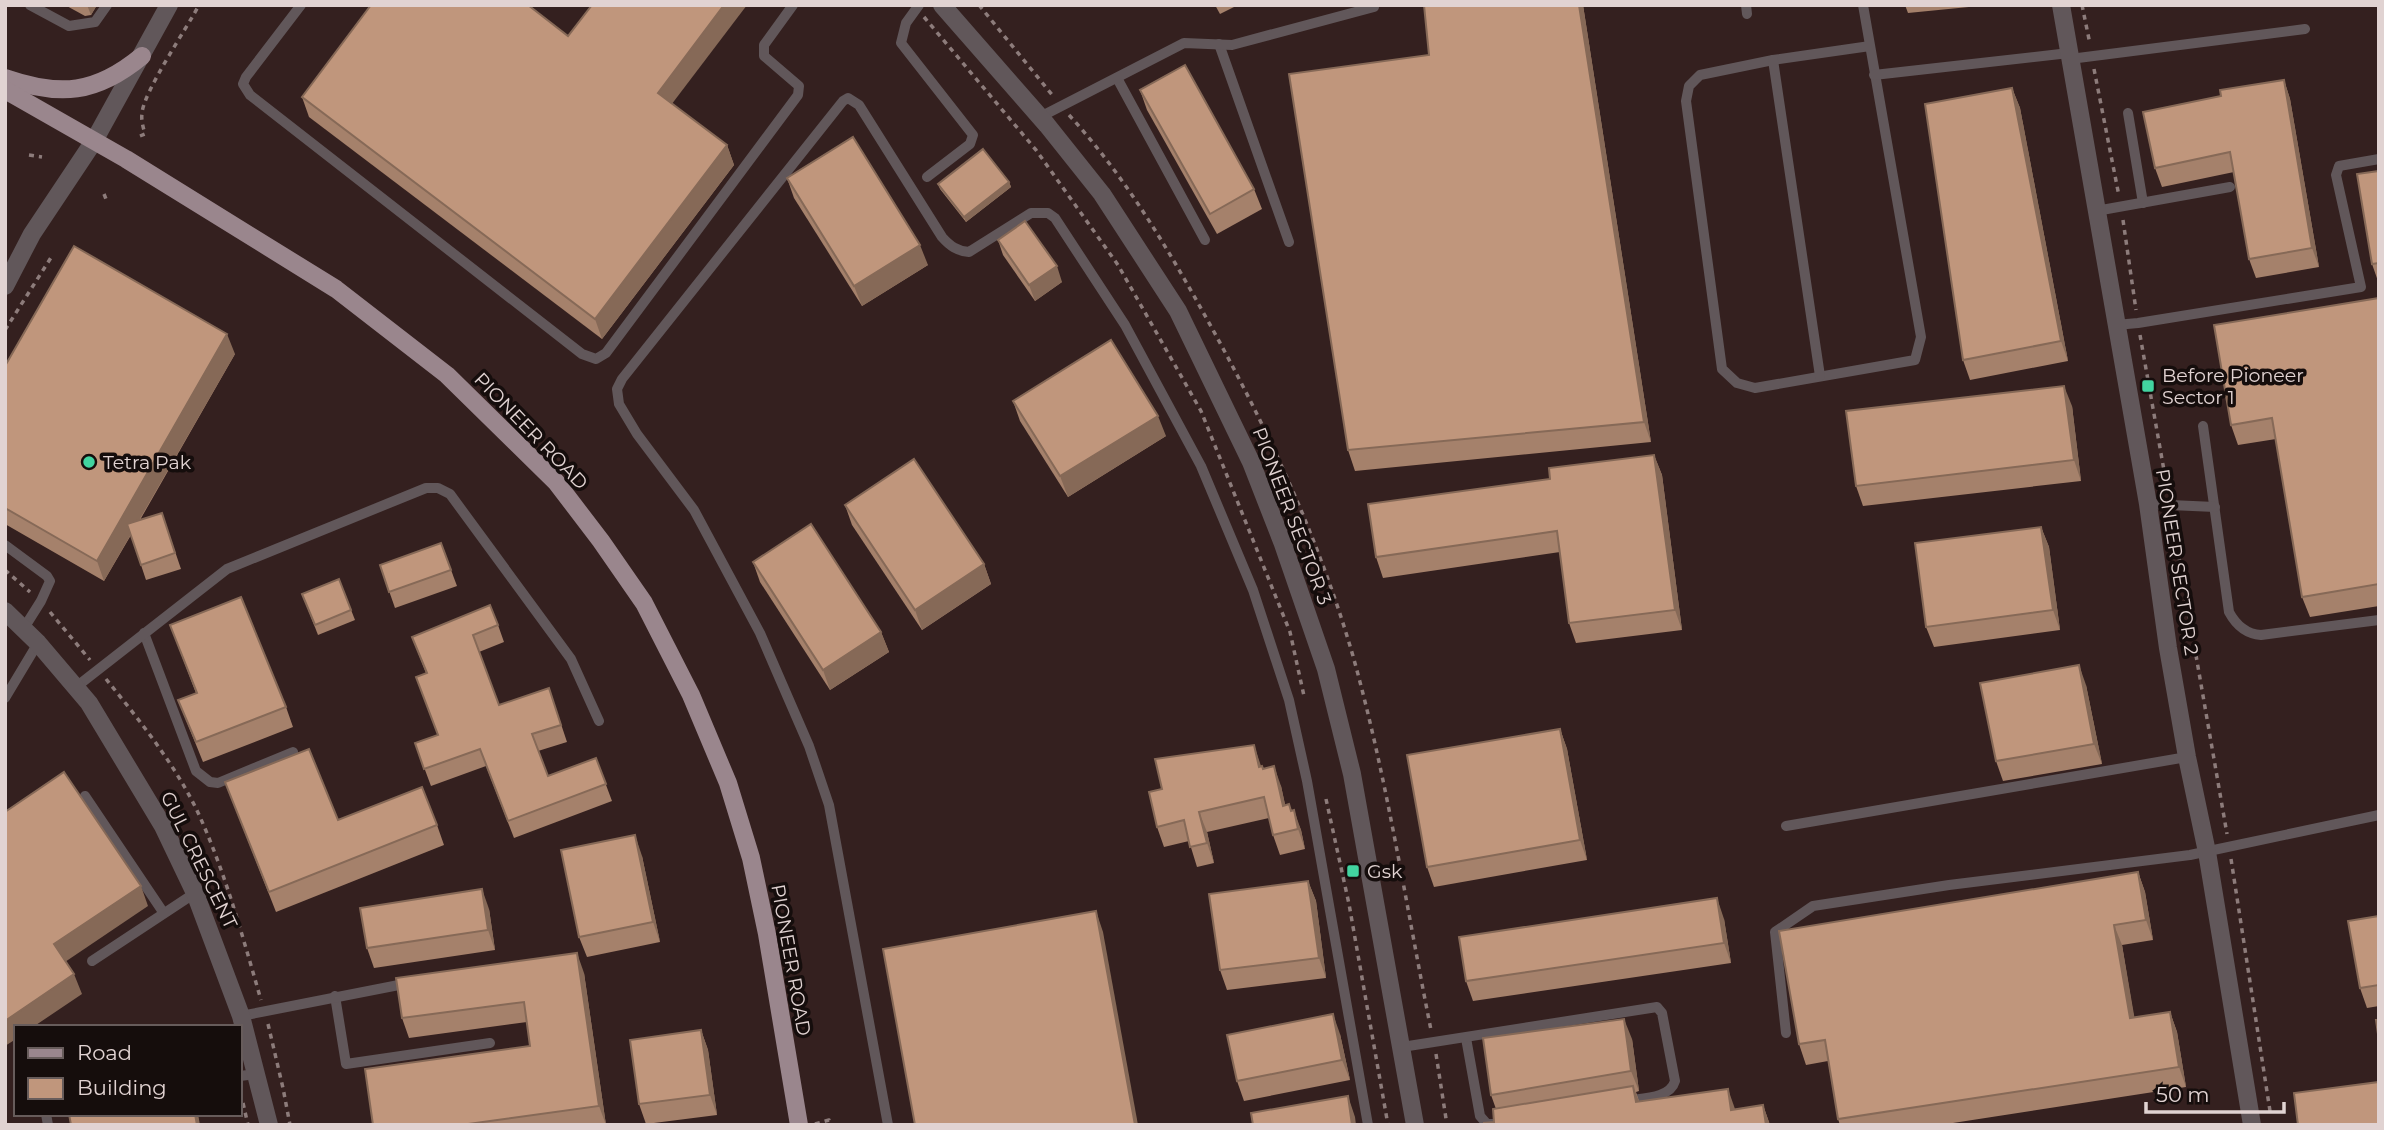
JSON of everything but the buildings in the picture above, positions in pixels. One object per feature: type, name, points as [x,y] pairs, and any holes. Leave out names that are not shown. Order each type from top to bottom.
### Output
[{"type":"main road","points":[[5,78],[37,88],[83,88],[104,82],[124,71],[142,56]]},
{"type":"main road","name":"PIONEER ROAD","points":[[5,90],[337,289],[447,374],[556,482],[644,603],[691,695],[728,783],[751,858],[767,934],[799,1125]]},
{"type":"street","points":[[5,286],[32,234],[94,141],[169,5]]},
{"type":"street","name":"PIONEER SECTOR 3","points":[[942,5],[1040,117],[1102,194],[1178,311],[1251,462],[1326,669],[1352,774],[1415,1125]]},
{"type":"street","name":"PIONEER SECTOR 2","points":[[2061,5],[2148,504],[2168,648],[2207,852],[2252,1125]]},
{"type":"street","name":"GUL CRESCENT","points":[[5,611],[38,643],[89,703],[163,826],[195,892],[241,1016],[248,1075],[269,1125]]},
{"type":"lane","points":[[30,5],[69,26],[94,22],[107,5]]},
{"type":"lane","points":[[301,5],[246,77],[243,84],[250,95],[582,354],[596,359],[606,352],[798,95],[799,86],[764,55],[764,45],[793,5]]},
{"type":"lane","points":[[1863,5],[1921,337],[1915,360],[1755,387],[1737,383],[1723,369],[1686,101],[1689,86],[1700,75],[1773,60],[1870,46]]},
{"type":"lane","points":[[918,7],[906,23],[901,43],[973,135],[970,144],[927,177]]},
{"type":"lane","points":[[1040,117],[1184,43],[1232,45],[1374,7]]},
{"type":"lane","points":[[1874,75],[2305,29]]},
{"type":"lane","points":[[1219,44],[1289,242]]},
{"type":"lane","points":[[1773,60],[1820,376]]},
{"type":"lane","points":[[1118,78],[1205,240]]},
{"type":"lane","points":[[888,1125],[829,805],[809,746],[760,633],[695,510],[637,434],[619,404],[617,389],[630,368],[848,98],[859,105],[942,237],[951,246],[969,252],[1031,213],[1048,214],[1055,218],[1125,325],[1201,466],[1253,590],[1289,700],[1307,781],[1368,1125]]},
{"type":"lane","points":[[2129,113],[2143,203]]},
{"type":"lane","points":[[2116,325],[2361,287],[2336,175],[2339,166],[2379,159]]},
{"type":"lane","points":[[2096,211],[2121,209],[2230,187]]},
{"type":"lane","points":[[2203,426],[2229,612],[2234,622],[2251,634],[2261,635],[2379,620]]},
{"type":"lane","points":[[76,687],[228,569],[426,488],[438,488],[450,494],[572,659],[599,721]]},
{"type":"lane","points":[[2148,504],[2215,507]]},
{"type":"lane","points":[[5,545],[50,581],[24,628]]},
{"type":"lane","points":[[144,633],[200,776],[218,783],[293,752]]},
{"type":"lane","points":[[5,698],[38,643]]},
{"type":"lane","points":[[1786,826],[2187,757]]},
{"type":"lane","points":[[85,796],[163,912]]},
{"type":"lane","points":[[1786,1033],[1775,932],[1813,906],[1950,885],[2207,852],[2379,815]]},
{"type":"lane","points":[[92,961],[195,892]]},
{"type":"lane","points":[[241,1016],[417,981]]},
{"type":"lane","points":[[335,996],[346,1064],[490,1043]]},
{"type":"lane","points":[[1402,1047],[1657,1007],[1662,1013],[1674,1087],[1666,1094],[1612,1103]]},
{"type":"lane","points":[[1466,1038],[1480,1116],[1487,1124],[1505,1122]]},
{"type":"path","points":[[140,136],[145,134],[141,111],[150,89],[199,5]]},
{"type":"path","points":[[2082,5],[2092,56]]},
{"type":"path","points":[[918,7],[1036,150],[1118,265],[1201,411],[1290,632],[1305,700]]},
{"type":"path","points":[[2094,68],[2121,209],[2198,680],[2229,847],[2270,1113]]},
{"type":"path","points":[[29,155],[42,157]]},
{"type":"path","points":[[104,194],[106,199]]},
{"type":"path","points":[[5,330],[52,256]]},
{"type":"path","points":[[1325,795],[1349,904],[1388,1125]]},
{"type":"path","points":[[242,1101],[248,1125]]},
{"type":"path","points":[[813,1125],[829,1120],[830,1125]]},
{"type":"place","name":"Before Pioneer Sector 1","points":[[2148,386]]},
{"type":"place","name":"Tetra Pak","points":[[89,462]]},
{"type":"place","name":"Gsk","points":[[1353,871]]}]
